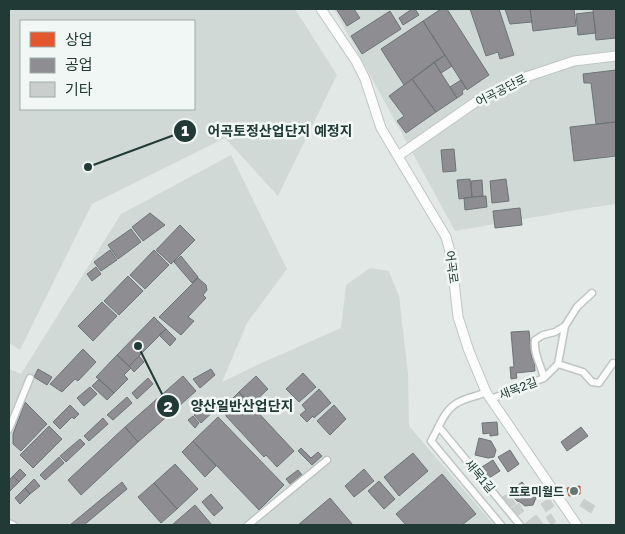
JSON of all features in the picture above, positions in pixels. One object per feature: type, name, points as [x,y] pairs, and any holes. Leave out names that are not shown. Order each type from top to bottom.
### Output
[{"type":"street","name":"어곡로","points":[[321,9],[356,62],[365,79],[381,128],[446,236],[452,256],[458,317],[469,351],[488,395],[577,525]]},
{"type":"street","name":"어곡공단로","points":[[398,156],[480,99],[520,79],[574,61],[616,56]]},
{"type":"street","points":[[592,293],[577,307],[565,326],[558,364],[584,372],[592,382],[599,383],[613,363]]},
{"type":"street","name":"새목2길","points":[[544,378],[542,367],[535,351],[535,340],[565,326]]},
{"type":"street","name":"새목2길","points":[[488,395],[544,378],[558,364]]},
{"type":"street","points":[[9,429],[30,378]]},
{"type":"street","name":"새목1길","points":[[488,395],[478,396],[452,406],[431,441],[501,525]]},
{"type":"street","name":"새목1길","points":[[439,427],[520,525]]},
{"type":"street","points":[[248,525],[327,460]]},
{"type":"street","points":[[9,523],[13,525]]},
{"type":"shaded area","points":[[9,9],[295,9],[337,75],[278,196],[225,138],[92,204],[20,350],[9,343]]},
{"type":"shaded area","points":[[334,9],[616,9],[616,204],[455,231]]},
{"type":"shaded area","points":[[231,155],[287,269],[247,323],[222,382],[341,328],[346,285],[370,268],[389,271],[399,296],[408,374],[409,426],[494,525],[9,525],[9,369],[21,374],[121,214]]},
{"type":"building: 상업","name":"프로미월드","points":[[580,486],[580,494],[569,496],[567,488]]},
{"type":"building: 공업","points":[[354,9],[360,18],[347,26],[337,10]]},
{"type":"building: 공업","points":[[415,9],[419,15],[403,25],[399,18]]},
{"type":"building: 공업","points":[[441,9],[447,9],[489,75],[467,90],[423,21]]},
{"type":"building: 공업","points":[[470,9],[499,9],[514,55],[500,59],[498,52],[486,56]]},
{"type":"building: 공업","points":[[505,9],[530,9],[532,22],[510,24]]},
{"type":"building: 공업","points":[[530,9],[574,9],[576,26],[533,31]]},
{"type":"building: 공업","points":[[593,9],[616,9],[616,38],[596,40]]},
{"type":"building: 공업","points":[[390,11],[401,29],[362,54],[351,36]]},
{"type":"building: 공업","points":[[593,12],[596,33],[578,35],[576,14]]},
{"type":"building: 공업","points":[[423,21],[445,55],[404,85],[381,49]]},
{"type":"building: 공업","points":[[445,55],[452,66],[441,73],[434,62]]},
{"type":"building: 공업","points":[[434,62],[457,98],[436,112],[412,79]]},
{"type":"building: 공업","points":[[616,70],[616,122],[596,124],[591,83],[584,83],[583,74]]},
{"type":"building: 공업","points":[[412,79],[436,112],[406,133],[397,121],[404,116],[389,96]]},
{"type":"building: 공업","points":[[461,80],[466,88],[462,91],[463,94],[457,98],[450,87]]},
{"type":"building: 공업","points":[[616,122],[616,156],[574,161],[570,127]]},
{"type":"building: 공업","points":[[454,149],[456,171],[443,172],[441,150]]},
{"type":"building: 공업","points":[[470,179],[472,197],[459,199],[457,180]]},
{"type":"building: 공업","points":[[506,179],[509,201],[492,203],[490,181]]},
{"type":"building: 공업","points":[[482,180],[483,196],[472,197],[471,181]]},
{"type":"building: 공업","points":[[486,196],[487,207],[465,210],[464,198]]},
{"type":"building: 공업","points":[[520,208],[522,225],[495,228],[493,211]]},
{"type":"building: 공업","points":[[150,213],[165,225],[143,241],[132,227]]},
{"type":"building: 공업","points":[[180,225],[195,240],[171,264],[156,250]]},
{"type":"building: 공업","points":[[131,229],[141,242],[118,259],[108,245]]},
{"type":"building: 공업","points":[[110,250],[117,260],[101,271],[94,262]]},
{"type":"building: 공업","points":[[154,250],[169,265],[145,289],[130,275]]},
{"type":"building: 공업","points":[[181,256],[198,277],[192,283],[174,262]]},
{"type":"building: 공업","points":[[96,267],[101,274],[92,281],[87,274]]},
{"type":"building: 공업","points":[[128,276],[143,291],[119,315],[104,301]]},
{"type":"building: 공업","points":[[198,278],[206,285],[207,290],[203,295],[206,298],[188,317],[194,321],[181,335],[159,317]]},
{"type":"building: 공업","points":[[102,302],[117,316],[93,341],[78,326]]},
{"type":"building: 공업","points":[[154,317],[166,329],[129,366],[117,355]]},
{"type":"building: 공업","points":[[166,329],[176,339],[170,346],[159,335]]},
{"type":"building: 공업","points":[[529,331],[535,371],[516,373],[517,378],[511,379],[510,367],[514,367],[511,332]]},
{"type":"building: 공업","points":[[83,349],[96,362],[78,381],[75,379],[62,392],[50,384]]},
{"type":"building: 공업","points":[[117,355],[131,368],[124,375],[128,379],[114,393],[96,377]]},
{"type":"building: 공업","points":[[139,356],[144,362],[134,372],[129,366]]},
{"type":"building: 공업","points":[[38,369],[52,377],[47,385],[34,377]]},
{"type":"building: 공업","points":[[211,369],[215,375],[200,388],[193,379]]},
{"type":"building: 공업","points":[[303,373],[316,387],[299,402],[286,389]]},
{"type":"building: 공업","points":[[183,376],[196,391],[138,442],[125,427]]},
{"type":"building: 공업","points":[[256,376],[268,389],[251,405],[239,392]]},
{"type":"building: 공업","points":[[148,378],[153,384],[137,399],[132,393]]},
{"type":"building: 공업","points":[[99,379],[114,393],[107,400],[92,386]]},
{"type":"building: 공업","points":[[90,387],[97,394],[84,406],[77,398]]},
{"type":"building: 공업","points":[[319,389],[331,403],[307,422],[300,415],[306,410],[302,405]]},
{"type":"building: 공업","points":[[239,392],[294,451],[277,467],[266,455],[264,457],[226,416],[225,406]]},
{"type":"building: 공업","points":[[127,397],[132,403],[113,420],[107,415]]},
{"type":"building: 공업","points":[[211,399],[218,407],[201,423],[194,415]]},
{"type":"building: 공업","points":[[25,402],[47,424],[21,451],[13,444],[13,434]]},
{"type":"building: 공업","points":[[70,405],[79,414],[74,419],[72,417],[60,429],[53,422]]},
{"type":"building: 공업","points":[[334,405],[346,419],[330,435],[317,421]]},
{"type":"building: 공업","points":[[193,416],[199,423],[195,428],[188,420]]},
{"type":"building: 공업","points":[[218,417],[284,485],[259,510],[193,441]]},
{"type":"building: 공업","points":[[103,418],[108,424],[89,441],[84,436]]},
{"type":"building: 공업","points":[[497,422],[498,435],[490,436],[490,433],[483,434],[482,423]]},
{"type":"building: 공업","points":[[49,426],[62,439],[33,468],[20,455]]},
{"type":"building: 공업","points":[[125,427],[138,442],[81,495],[68,480]]},
{"type":"building: 공업","points":[[581,427],[588,436],[567,451],[561,442]]},
{"type":"building: 공업","points":[[479,438],[491,441],[496,450],[494,457],[488,458],[475,455]]},
{"type":"building: 공업","points":[[80,439],[85,444],[66,462],[60,456]]},
{"type":"building: 공업","points":[[193,441],[216,466],[205,477],[182,452]]},
{"type":"building: 공업","points":[[301,448],[311,458],[318,452],[322,456],[312,465],[298,451]]},
{"type":"building: 공업","points":[[510,450],[519,464],[508,472],[498,457]]},
{"type":"building: 공업","points":[[413,453],[428,471],[399,496],[384,477]]},
{"type":"building: 공업","points":[[59,457],[64,463],[45,480],[40,475]]},
{"type":"building: 공업","points":[[493,460],[500,471],[486,480],[477,470]]},
{"type":"building: 공업","points":[[175,464],[198,489],[177,509],[154,483]]},
{"type":"building: 공업","points":[[20,469],[26,475],[19,482],[13,476]]},
{"type":"building: 공업","points":[[364,469],[374,481],[354,497],[345,486]]},
{"type":"building: 공업","points":[[298,470],[302,475],[291,485],[286,479]]},
{"type":"building: 공업","points":[[442,474],[476,514],[462,525],[406,525],[396,514]]},
{"type":"building: 공업","points":[[13,476],[19,482],[10,491],[9,480]]},
{"type":"building: 공업","points":[[34,479],[40,486],[30,494],[25,488]]},
{"type":"building: 공업","points":[[379,481],[395,499],[384,509],[368,491]]},
{"type":"building: 공업","points":[[122,482],[127,489],[84,525],[70,525]]},
{"type":"building: 공업","points":[[522,482],[536,498],[533,505],[525,506],[517,501],[509,492]]},
{"type":"building: 공업","points":[[154,483],[177,509],[161,523],[138,497]]},
{"type":"building: 공업","points":[[25,488],[30,494],[20,504],[15,498]]},
{"type":"building: 공업","points":[[211,494],[223,508],[214,516],[202,502]]},
{"type":"building: 공업","points":[[330,498],[353,525],[298,525]]},
{"type":"building: 공업","points":[[195,505],[212,525],[172,525]]},
{"type":"building: 기타","points":[[509,493],[516,504],[508,509],[501,498]]},
{"type":"building: 기타","points":[[549,498],[554,506],[546,512],[541,504]]},
{"type":"building: 기타","points":[[584,499],[595,506],[591,513],[580,506]]},
{"type":"building: 기타","points":[[519,503],[524,511],[516,517],[511,509]]},
{"type":"building: 기타","points":[[551,514],[556,522],[551,525],[546,517]]},
{"type":"building: 기타","points":[[536,515],[544,525],[523,525]]},
{"type":"place","name":"어곡토정산업단지 예정지","points":[[88,167]]},
{"type":"place","name":"양산일반산업단지","points":[[138,346]]},
{"type":"place","name":"프로미월드","points":[[574,491]]}]
